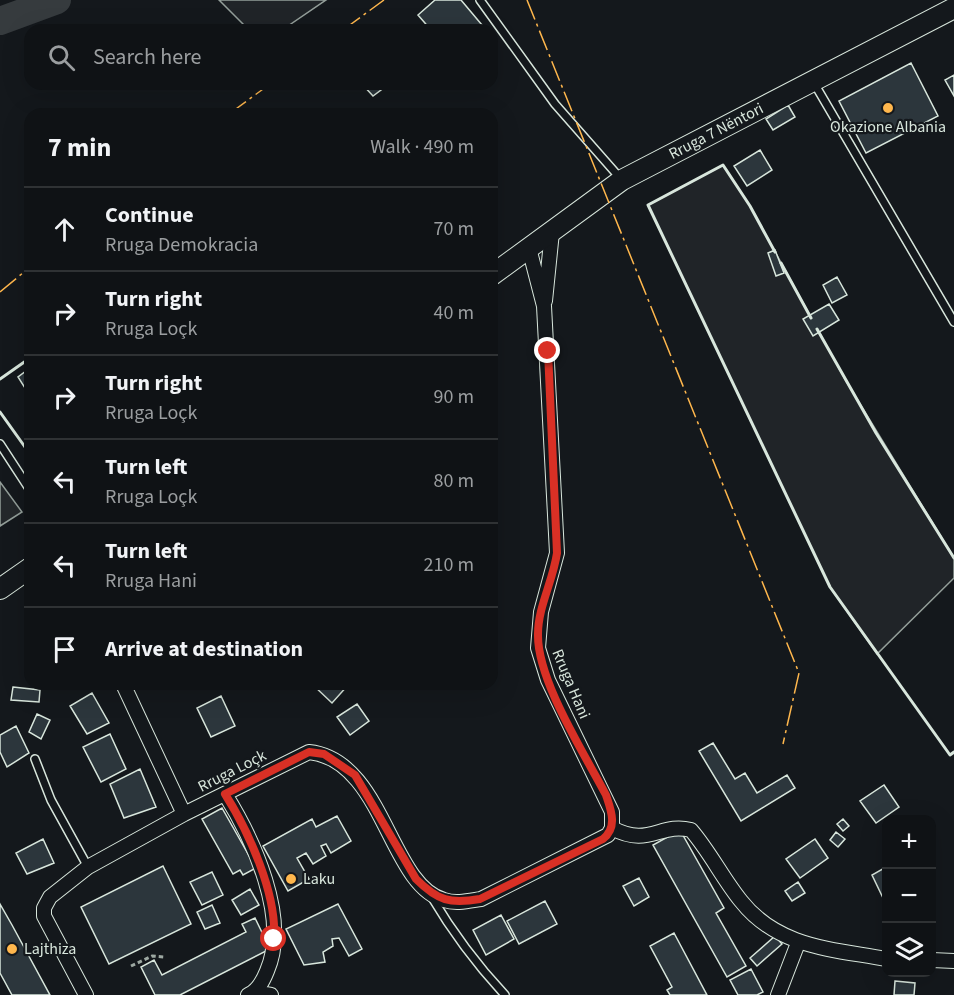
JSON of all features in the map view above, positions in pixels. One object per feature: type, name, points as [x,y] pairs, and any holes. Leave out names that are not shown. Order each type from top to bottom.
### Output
[{"type":"main road","name":"Rruga 7 Nëntori","points":[[498,270],[622,180],[954,8]]},
{"type":"main road","points":[[0,589],[24,572]]},
{"type":"street","name":"Rruga Hani","points":[[552,232],[544,306],[557,553],[541,612],[538,648],[548,680],[606,795],[612,812],[612,828]]},
{"type":"street","name":"Rruga Hani","points":[[529,248],[544,306]]},
{"type":"street","points":[[126,690],[184,814]]},
{"type":"street","name":"Rruga Loçk","points":[[86,995],[49,928],[44,908],[61,887],[88,867],[184,814],[288,760],[309,752],[324,754],[355,775],[416,879],[428,891]]},
{"type":"street","points":[[225,794],[268,888],[275,921],[274,956],[263,980],[251,994]]},
{"type":"street","points":[[428,891],[443,900],[461,902],[480,899],[603,839],[612,828],[628,836],[682,827],[691,830],[743,904],[783,936],[798,943],[882,958]]},
{"type":"street","points":[[778,995],[798,943]]},
{"type":"street","points":[[936,960],[954,961]]},
{"type":"street","points":[[251,994],[271,995]]},
{"type":"lane","points":[[480,0],[497,24]]},
{"type":"lane","points":[[498,25],[555,104],[622,180]]},
{"type":"lane","points":[[813,80],[954,322]]},
{"type":"lane","points":[[0,444],[24,481]]},
{"type":"lane","points":[[35,759],[51,800],[88,867]]},
{"type":"lane","points":[[428,891],[450,929],[479,968],[505,995]]},
{"type":"path","points":[[131,966],[152,956],[164,957]]},
{"type":"shaded area","points":[[219,0],[326,0],[291,24],[243,24]]},
{"type":"shaded area","points":[[723,165],[750,206],[846,381],[954,558],[954,578],[877,654],[830,587],[648,205]]},
{"type":"shaded area","points":[[0,482],[22,512],[0,526]]},
{"type":"building","points":[[435,0],[461,0],[481,24],[426,24],[418,15]]},
{"type":"building","name":"Okazione Albania","points":[[911,63],[938,116],[866,153],[839,101]]},
{"type":"building","points":[[954,75],[954,96],[945,80]]},
{"type":"building","points":[[368,90],[381,90],[373,96]]},
{"type":"building","points":[[788,105],[795,117],[773,130],[766,119]]},
{"type":"building","points":[[760,150],[772,170],[747,186],[734,166]]},
{"type":"building","points":[[775,250],[784,273],[776,276],[768,253]]},
{"type":"building","points":[[837,277],[847,295],[832,303],[823,285]]},
{"type":"building","points":[[829,304],[839,320],[813,336],[803,319]]},
{"type":"building","points":[[24,372],[24,386],[18,377]]},
{"type":"building","points":[[13,687],[40,690],[39,702],[11,700]]},
{"type":"building","points":[[318,690],[344,690],[332,703]]},
{"type":"building","points":[[92,693],[109,723],[87,734],[70,706]]},
{"type":"building","points":[[221,696],[235,726],[211,737],[197,708]]},
{"type":"building","points":[[357,704],[369,721],[350,735],[337,717]]},
{"type":"building","points":[[37,714],[50,720],[41,739],[29,732]]},
{"type":"building","points":[[16,726],[29,753],[7,767],[0,752],[0,735]]},
{"type":"building","points":[[110,734],[126,769],[101,782],[83,747]]},
{"type":"building","points":[[713,743],[735,779],[745,773],[757,793],[787,775],[795,788],[741,821],[699,751]]},
{"type":"building","points":[[140,769],[156,807],[124,818],[110,784]]},
{"type":"building","points":[[884,785],[899,807],[888,815],[882,815],[882,819],[876,823],[860,801]]},
{"type":"building","points":[[222,808],[256,868],[243,875],[240,870],[233,874],[202,819]]},
{"type":"building","points":[[337,816],[351,841],[331,853],[326,844],[321,846],[326,856],[313,864],[306,853],[297,858],[309,879],[288,891],[263,846],[312,819],[316,827]]},
{"type":"building","points":[[843,819],[849,826],[843,831],[837,824]]},
{"type":"building","points":[[680,830],[724,908],[716,913],[746,966],[727,977],[653,845]]},
{"type":"building","points":[[836,832],[845,839],[838,847],[830,840]]},
{"type":"building","points":[[43,839],[54,863],[27,874],[16,853]]},
{"type":"building","points":[[815,839],[828,858],[800,878],[786,859]]},
{"type":"building","points":[[163,866],[191,924],[109,964],[81,907]]},
{"type":"building","points":[[882,869],[882,896],[872,875]]},
{"type":"building","points":[[212,872],[223,895],[202,905],[190,882]]},
{"type":"building","points":[[639,878],[649,897],[634,906],[623,886]]},
{"type":"building","points":[[798,882],[805,893],[792,901],[785,891]]},
{"type":"building","points":[[250,889],[259,905],[241,915],[232,900]]},
{"type":"building","points":[[545,901],[557,924],[519,944],[507,921]]},
{"type":"building","name":"Lajthiza","points":[[0,904],[50,995],[12,995],[0,973]]},
{"type":"building","points":[[338,904],[362,949],[349,956],[339,938],[332,939],[333,946],[323,952],[325,962],[304,965],[286,929]]},
{"type":"building","points":[[212,905],[220,923],[205,929],[197,912]]},
{"type":"building","points":[[501,915],[514,939],[486,955],[473,930]]},
{"type":"building","points":[[255,918],[270,949],[180,995],[155,995],[141,967],[154,960],[162,975],[246,932],[242,924]]},
{"type":"building","points":[[674,933],[707,995],[670,995],[667,990],[672,987],[650,946]]},
{"type":"building","points":[[775,936],[782,944],[757,966],[750,958]]},
{"type":"building","points":[[751,969],[763,992],[757,995],[738,995],[730,980]]},
{"type":"building","points":[[895,981],[915,983],[914,995],[894,995]]},
{"type":"waterway","points":[[0,21],[57,0]]},
{"type":"wall","points":[[775,252],[750,206],[723,165],[648,205],[830,587],[950,755],[954,752]]},
{"type":"wall","points":[[781,263],[811,318]]},
{"type":"wall","points":[[817,329],[876,433],[954,558]]},
{"type":"wall","points":[[0,379],[24,362]]},
{"type":"wall","points":[[0,412],[24,446]]},
{"type":"power","points":[[351,24],[384,0]]},
{"type":"power","points":[[527,0],[799,673],[783,744]]},
{"type":"power","points":[[237,108],[262,90]]},
{"type":"power","points":[[0,292],[24,272]]},
{"type":"place","name":"Okazione Albania","points":[[888,108]]},
{"type":"place","name":"Laku","points":[[291,879]]},
{"type":"place","name":"Lajthiza","points":[[12,949]]},
{"type":"route","points":[[274,939],[275,921],[268,888],[225,794],[288,760],[309,752],[324,754],[342,764],[355,775],[416,879],[428,891],[443,900],[461,902],[480,899],[603,839],[612,828],[612,812],[606,795],[558,703],[542,665],[538,648],[537,633],[541,612],[557,553],[548,351]]}]
